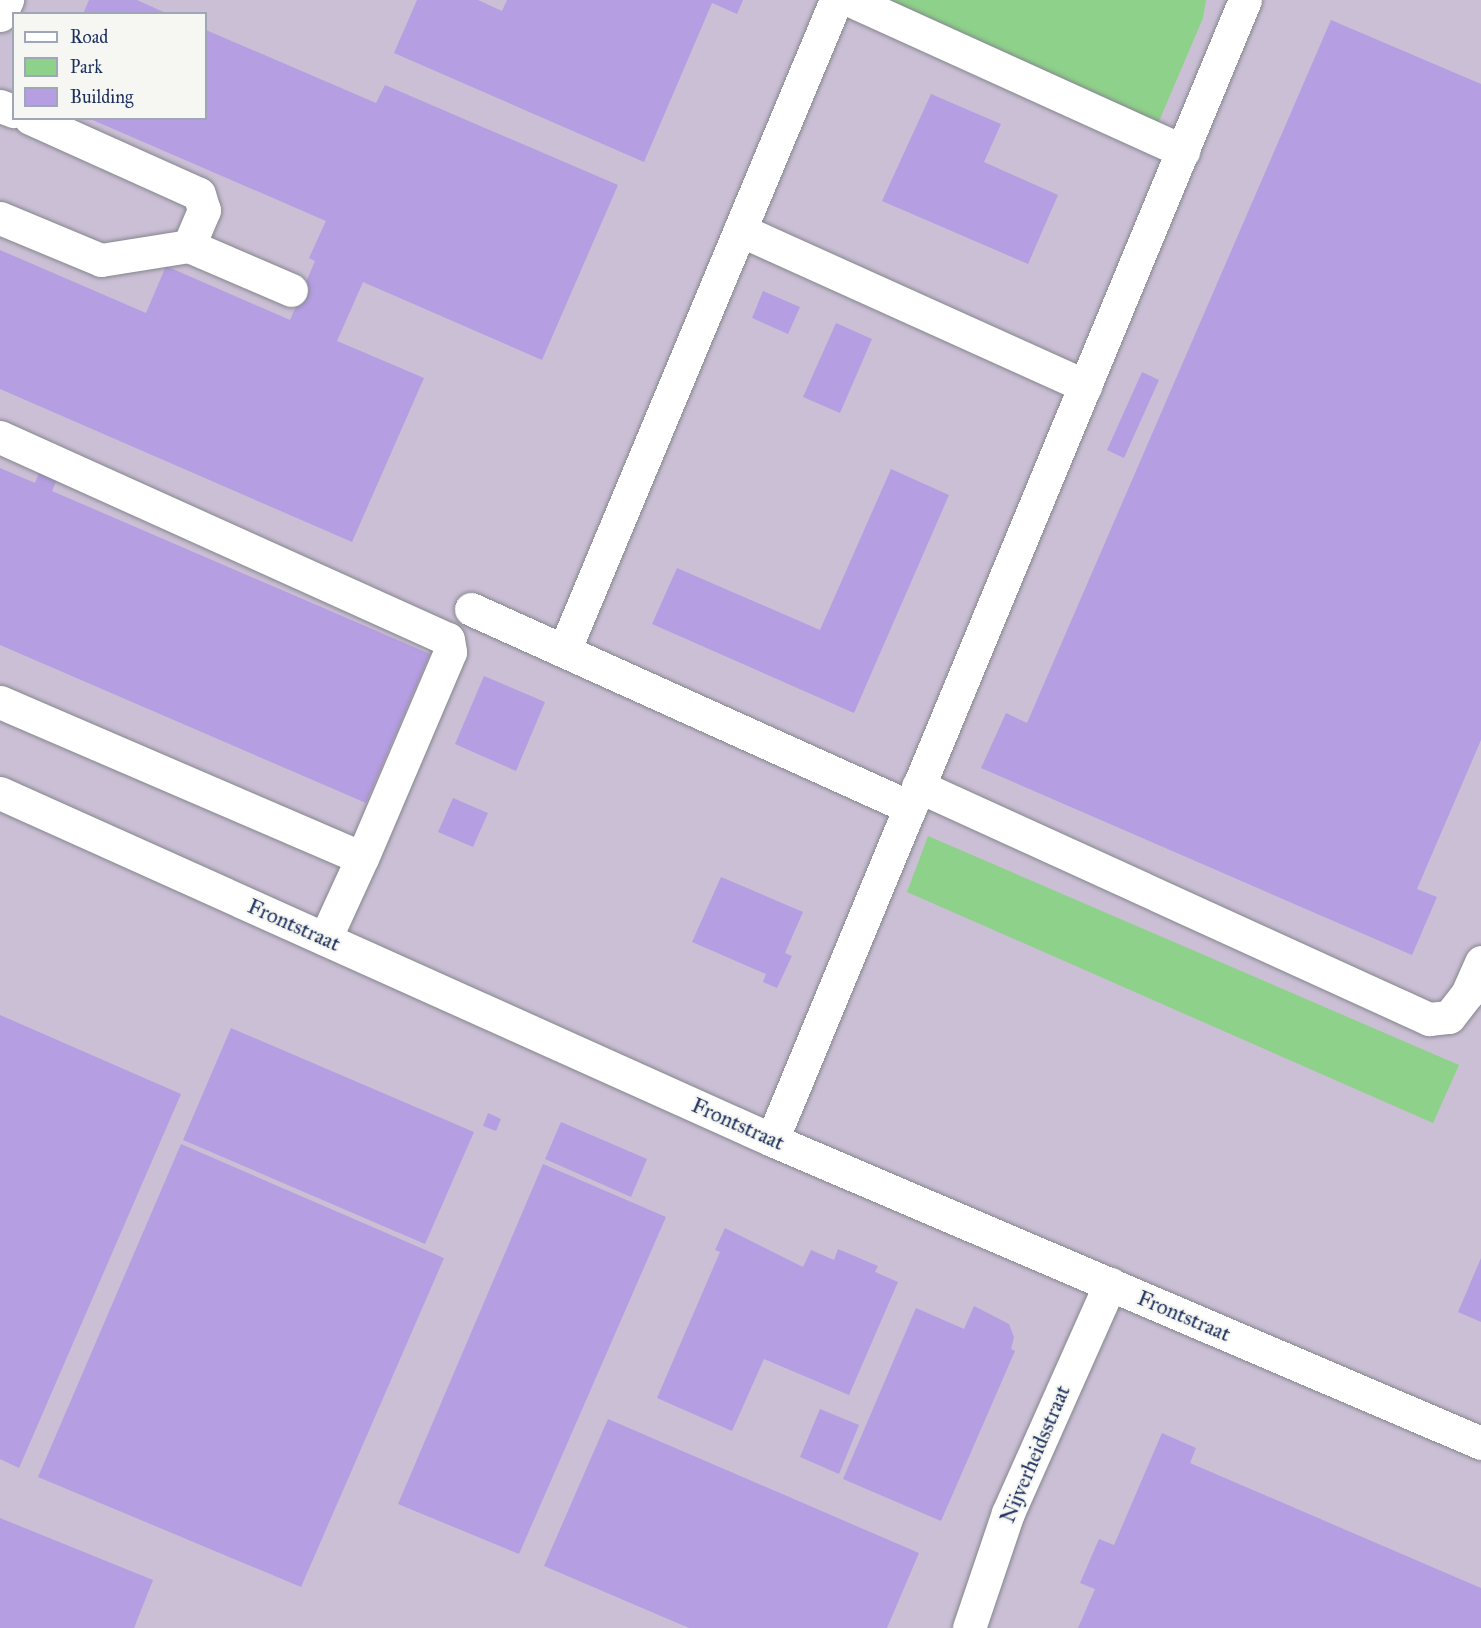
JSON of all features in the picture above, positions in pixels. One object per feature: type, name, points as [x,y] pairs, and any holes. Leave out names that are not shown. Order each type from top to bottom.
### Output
[{"type":"street","points":[[0,15],[7,0]]},
{"type":"street","points":[[564,651],[836,0]]},
{"type":"street","points":[[850,0],[1183,151]]},
{"type":"street","points":[[772,1140],[1245,0]]},
{"type":"street","points":[[34,120],[199,194],[204,210],[189,246]]},
{"type":"street","points":[[0,218],[101,260],[189,246],[291,290]]},
{"type":"street","points":[[740,230],[1085,386]]},
{"type":"street","points":[[0,437],[448,639],[450,652],[325,939]]},
{"type":"street","points":[[471,609],[564,651],[914,796],[1429,1019],[1449,1017],[1467,994],[1481,962]]},
{"type":"street","points":[[0,702],[362,858]]},
{"type":"street","name":"Frontstraat","points":[[0,793],[772,1140],[1481,1443]]},
{"type":"street","name":"Nijverheidsstraat","points":[[969,1628],[1008,1513],[1110,1284]]},
{"type":"shaded area","points":[[0,0],[1481,0],[1481,1628],[0,1628]]},
{"type":"green space","points":[[855,0],[1206,0],[1203,18],[1154,133]]},
{"type":"green space","points":[[928,836],[1459,1065],[1433,1123],[907,892]]},
{"type":"building","points":[[89,0],[137,0],[164,12],[84,12]]},
{"type":"building","points":[[417,0],[478,0],[502,11],[507,0],[743,0],[737,14],[712,3],[644,162],[394,53]]},
{"type":"building","points":[[1331,20],[1481,84],[1481,740],[1417,889],[1437,897],[1412,955],[981,768],[1006,713],[1027,723]]},
{"type":"building","points":[[207,30],[376,103],[385,85],[618,185],[542,360],[363,282],[337,341],[424,378],[352,542],[0,389],[0,250],[146,313],[166,266],[290,320],[315,261],[309,258],[326,221],[93,120],[207,120]]},
{"type":"building","points":[[931,94],[1001,124],[984,162],[1058,195],[1028,264],[882,201]]},
{"type":"building","points":[[763,291],[800,307],[788,334],[752,318]]},
{"type":"building","points":[[836,323],[872,339],[840,413],[803,397]]},
{"type":"building","points":[[1142,372],[1159,380],[1124,458],[1107,450]]},
{"type":"building","points":[[42,465],[60,473],[52,491],[430,654],[366,803],[0,645],[0,468],[35,483]]},
{"type":"building","points":[[891,469],[949,495],[854,713],[652,624],[677,568],[820,630]]},
{"type":"building","points":[[484,676],[545,702],[516,771],[455,744]]},
{"type":"building","points":[[453,798],[488,813],[473,847],[438,832]]},
{"type":"building","points":[[721,877],[803,912],[785,953],[792,956],[777,988],[763,982],[766,974],[692,942]]},
{"type":"building","points":[[0,1015],[181,1094],[19,1468],[0,1459]]},
{"type":"building","points":[[231,1028],[474,1132],[425,1244],[183,1140]]},
{"type":"building","points":[[488,1113],[501,1119],[496,1131],[483,1126]]},
{"type":"building","points":[[561,1122],[647,1159],[631,1197],[545,1159]]},
{"type":"building","points":[[181,1144],[444,1258],[301,1587],[38,1477]]},
{"type":"building","points":[[543,1164],[666,1217],[519,1554],[398,1504]]},
{"type":"building","points":[[725,1228],[803,1267],[811,1250],[834,1260],[838,1249],[878,1266],[875,1272],[898,1282],[849,1395],[764,1359],[732,1431],[657,1398],[720,1252],[715,1250]]},
{"type":"building","points":[[1481,1258],[1481,1322],[1458,1312]]},
{"type":"building","points":[[974,1306],[1009,1324],[1014,1337],[1011,1349],[1015,1351],[941,1521],[843,1479],[916,1308],[964,1329]]},
{"type":"building","points":[[820,1409],[859,1425],[839,1474],[800,1457]]},
{"type":"building","points":[[608,1419],[919,1553],[887,1628],[689,1628],[544,1566]]},
{"type":"building","points":[[1162,1433],[1196,1448],[1190,1463],[1481,1588],[1481,1628],[1078,1628],[1095,1589],[1080,1583],[1099,1539],[1114,1545]]},
{"type":"building","points":[[0,1518],[153,1580],[134,1628],[0,1628]]}]
